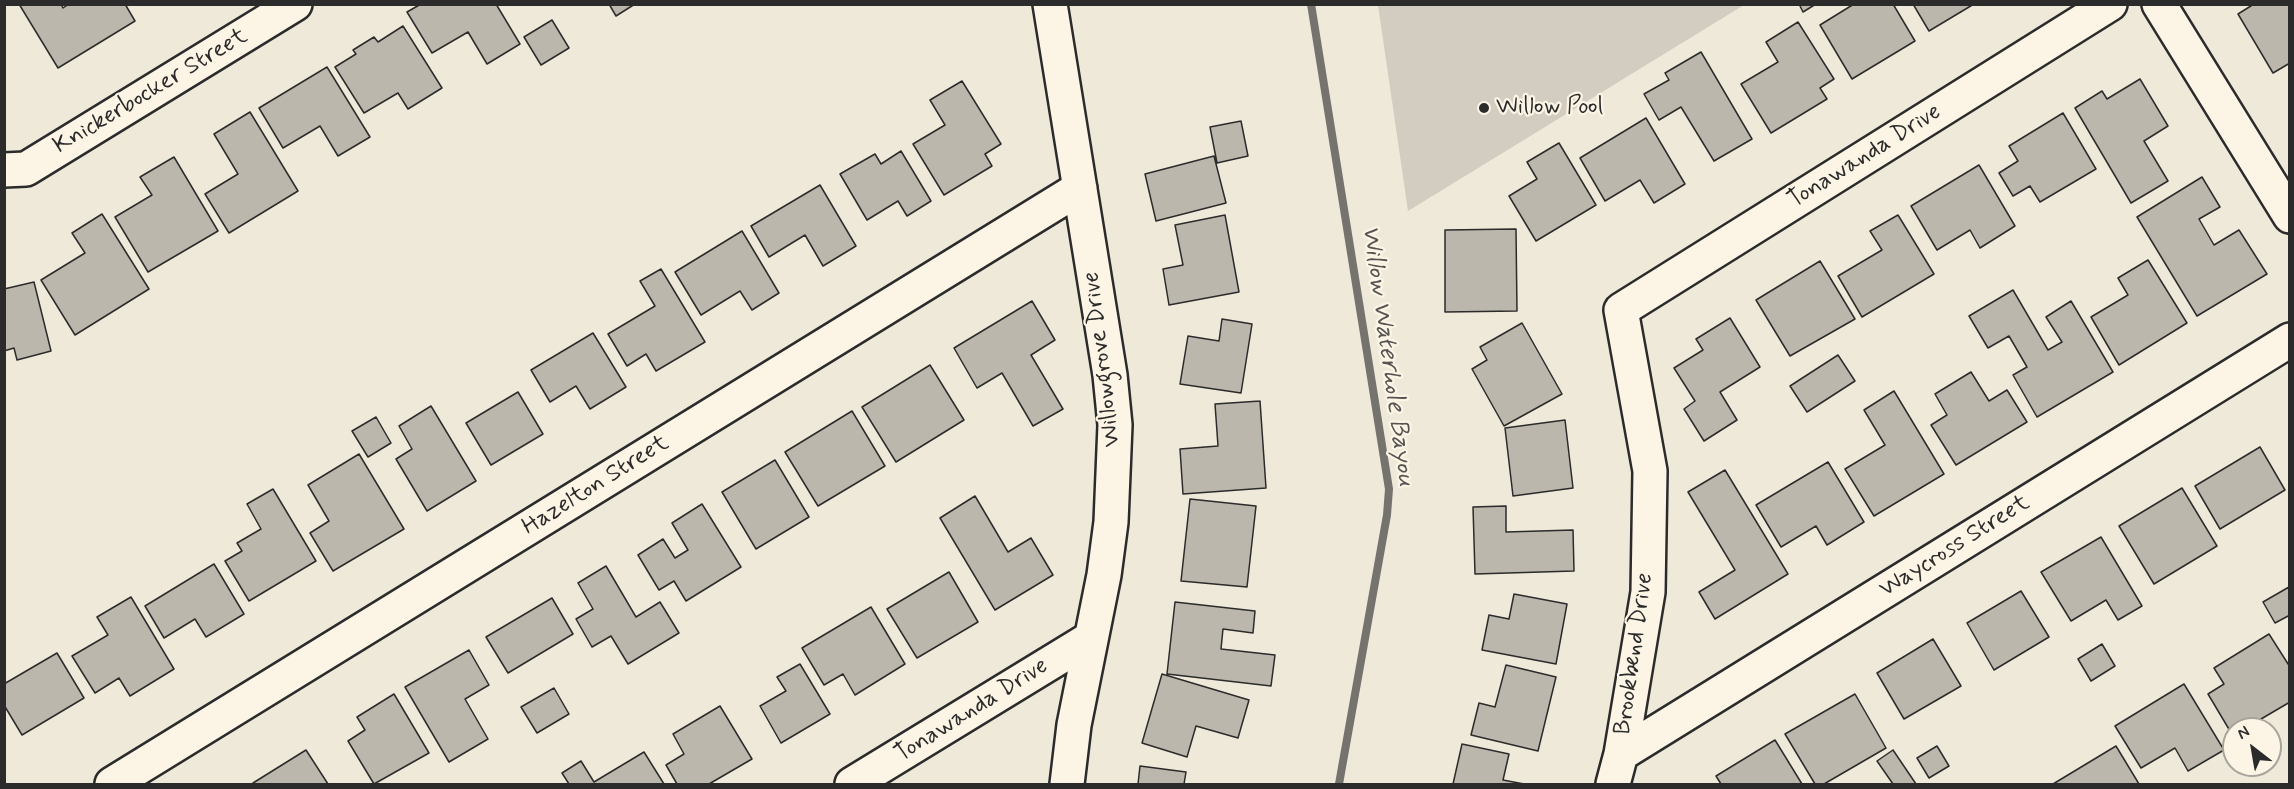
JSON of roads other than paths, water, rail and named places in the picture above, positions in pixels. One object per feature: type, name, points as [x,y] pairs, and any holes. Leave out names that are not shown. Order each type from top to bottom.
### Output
[{"type":"street","name":"Knickerbocker Street","points":[[4,170],[26,169],[295,4]]},
{"type":"street","name":"Willowgrove Drive","points":[[1050,4],[1110,375],[1115,425],[1111,522],[1104,575],[1074,725],[1067,784]]},
{"type":"street","name":"Tonawanda Drive","points":[[1621,310],[2110,4]]},
{"type":"street","points":[[2159,4],[2289,216]]},
{"type":"street","name":"Hazelton Street","points":[[112,784],[1080,188]]},
{"type":"street","name":"Brookbend Drive","points":[[1617,769],[1648,592],[1650,471],[1621,310]]},
{"type":"street","name":"Waycross Street","points":[[1617,769],[2289,340]]},
{"type":"street","name":"Tonawanda Drive","points":[[852,784],[1091,638]]},
{"type":"waterway","name":"Willow Waterhole Bayou","points":[[1311,4],[1389,489],[1387,515],[1339,784]]},
{"type":"place","name":"Willow Pool","points":[[1484,108]]}]
